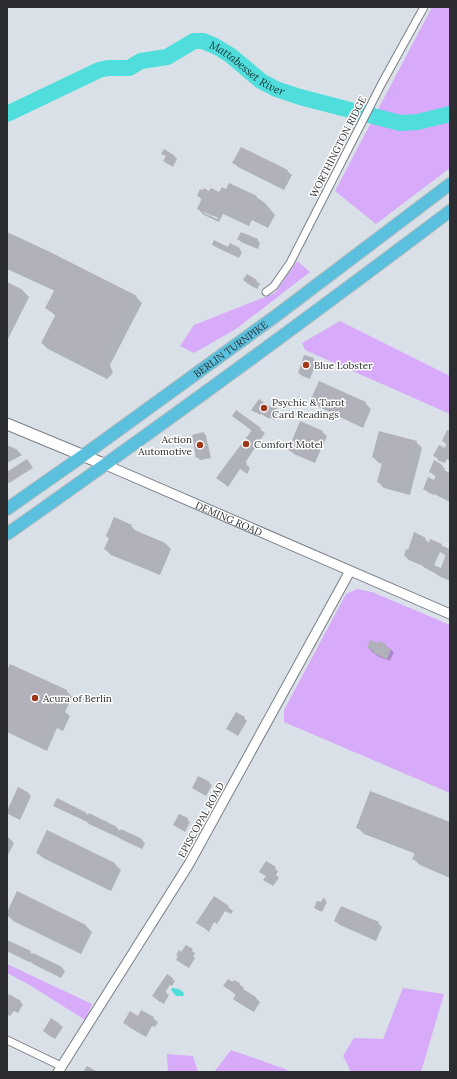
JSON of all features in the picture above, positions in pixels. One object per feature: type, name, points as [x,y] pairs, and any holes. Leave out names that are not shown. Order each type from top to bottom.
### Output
[{"type":"highway","name":"BERLIN TURNPIKE","points":[[7,509],[84,456],[283,310],[450,184]]},
{"type":"highway","name":"BERLIN TURNPIKE","points":[[7,534],[281,338],[450,211]]},
{"type":"main road","name":"DEMING ROAD","points":[[7,424],[106,464]]},
{"type":"street","name":"WORTHINGTON RIDGE","points":[[266,292],[274,286],[290,263],[424,7]]},
{"type":"street","name":"DEMING ROAD","points":[[106,464],[450,614]]},
{"type":"street","name":"EPISCOPAL ROAD","points":[[60,1069],[189,864],[350,571]]},
{"type":"street","points":[[7,1040],[60,1069]]},
{"type":"shaded area","points":[[432,7],[450,7],[450,168],[376,224],[335,191]]},
{"type":"shaded area","points":[[297,261],[310,272],[236,329],[194,353],[180,346],[194,325],[275,293]]},
{"type":"shaded area","points":[[340,321],[450,376],[450,414],[305,350],[302,343]]},
{"type":"shaded area","points":[[357,589],[372,592],[450,625],[450,793],[284,722],[284,710],[346,594]]},
{"type":"shaded area","points":[[7,964],[92,1004],[85,1020],[28,984],[7,973]]},
{"type":"shaded area","points":[[403,988],[444,994],[421,1072],[351,1072],[343,1056],[354,1038],[383,1039]]},
{"type":"shaded area","points":[[231,1050],[285,1069],[290,1072],[214,1072]]},
{"type":"shaded area","points":[[167,1054],[193,1056],[198,1072],[168,1072]]},
{"type":"water","points":[[172,988],[182,991],[184,994],[183,996],[176,996],[171,990]]},
{"type":"building","points":[[241,147],[288,170],[280,186],[232,163]]},
{"type":"building","points":[[164,149],[175,156],[170,165],[163,161],[166,156],[161,154]]},
{"type":"building","points":[[229,183],[257,196],[256,198],[265,203],[264,205],[269,208],[262,222],[246,215],[243,221],[217,208],[213,216],[197,209],[203,196],[197,196],[200,189],[203,190],[204,188],[209,191],[211,188],[219,192],[222,187],[226,189]]},
{"type":"building","points":[[7,232],[137,296],[105,358],[108,367],[100,373],[41,343],[56,314],[45,308],[55,289],[7,266]]},
{"type":"building","points":[[241,232],[258,239],[255,247],[237,239]]},
{"type":"building","points":[[214,240],[228,247],[230,243],[240,248],[236,256],[212,245]]},
{"type":"building","points":[[247,274],[257,280],[253,287],[243,280]]},
{"type":"building","points":[[7,282],[23,290],[7,323]]},
{"type":"building","name":"Blue Lobster","points":[[304,355],[314,358],[307,377],[298,373]]},
{"type":"building","points":[[319,381],[366,402],[357,422],[310,401]]},
{"type":"building","name":"Psychic & Tarot Card Readings","points":[[259,399],[271,407],[273,404],[277,406],[271,418],[260,413],[261,411],[259,410],[256,413],[251,410]]},
{"type":"building","name":"Comfort Motel","points":[[236,410],[261,428],[240,458],[247,463],[242,470],[235,465],[223,483],[216,478],[252,430],[232,416]]},
{"type":"building","points":[[300,421],[323,431],[310,460],[288,450]]},
{"type":"building","points":[[447,430],[450,431],[450,459],[442,455],[440,459],[433,456],[439,445],[445,448],[447,443],[442,441]]},
{"type":"building","points":[[379,431],[417,441],[404,489],[377,482],[383,460],[372,457]]},
{"type":"building","name":"Action Automotive","points":[[204,432],[208,455],[196,458],[192,435]]},
{"type":"building","points":[[7,445],[18,450],[7,456]]},
{"type":"building","points":[[27,459],[32,467],[7,483],[7,472]]},
{"type":"building","points":[[434,460],[441,464],[439,468],[450,473],[450,482],[448,481],[446,484],[450,486],[450,494],[448,499],[430,490],[429,492],[423,489],[428,477],[434,480],[436,475],[429,472]]},
{"type":"building","points":[[114,517],[132,525],[130,528],[165,543],[153,570],[104,549],[109,538],[106,536]]},
{"type":"building","points":[[414,532],[426,538],[423,543],[428,545],[430,539],[442,544],[439,550],[435,548],[429,561],[434,563],[431,569],[419,563],[422,558],[418,556],[415,561],[404,556],[406,549],[408,550]]},
{"type":"building","points":[[444,547],[450,549],[450,572],[448,571],[445,577],[433,572],[436,566],[441,568],[446,554],[442,553]]},
{"type":"building","points":[[370,640],[377,643],[378,641],[386,644],[385,646],[391,649],[387,659],[373,653],[374,651],[367,648]]},
{"type":"building","name":"Acura of Berlin","points":[[10,664],[67,690],[59,707],[64,709],[57,726],[51,723],[41,745],[7,730],[7,670]]},
{"type":"building","points":[[236,712],[245,717],[235,734],[226,729]]},
{"type":"building","points":[[198,776],[210,782],[203,794],[192,788]]},
{"type":"building","points":[[18,787],[29,793],[17,818],[7,813],[7,811]]},
{"type":"building","points":[[370,791],[450,822],[450,875],[412,859],[416,851],[356,828]]},
{"type":"building","points":[[57,798],[85,812],[82,819],[53,806]]},
{"type":"building","points":[[89,813],[117,827],[114,835],[85,821]]},
{"type":"building","points":[[179,814],[188,818],[182,830],[173,825]]},
{"type":"building","points":[[121,829],[142,839],[139,847],[117,837]]},
{"type":"building","points":[[47,830],[115,863],[104,886],[36,853]]},
{"type":"building","points":[[266,861],[276,867],[273,872],[276,874],[270,884],[263,880],[266,876],[259,872]]},
{"type":"building","points":[[17,891],[86,925],[75,949],[7,916],[7,912]]},
{"type":"building","points":[[214,896],[229,906],[226,910],[220,907],[212,920],[210,918],[204,928],[196,923]]},
{"type":"building","points":[[323,898],[326,900],[320,911],[314,908],[317,901],[321,902]]},
{"type":"building","points":[[341,906],[379,922],[372,937],[334,921]]},
{"type":"building","points":[[7,940],[31,951],[26,960],[7,951]]},
{"type":"building","points":[[186,945],[193,949],[190,954],[192,955],[186,966],[176,960],[178,956],[176,955],[179,950],[181,952]]},
{"type":"building","points":[[33,953],[62,967],[58,976],[29,961]]},
{"type":"building","points":[[167,974],[173,978],[163,989],[167,992],[160,1002],[152,996]]},
{"type":"building","points":[[228,979],[233,982],[234,980],[240,983],[238,986],[256,997],[249,1009],[233,999],[236,994],[223,986]]},
{"type":"building","points":[[9,994],[21,1001],[15,1011],[11,1009],[7,1015],[7,997]]},
{"type":"building","points":[[141,1010],[154,1017],[150,1024],[147,1022],[141,1033],[123,1023],[130,1011],[138,1016]]},
{"type":"building","points":[[51,1018],[60,1024],[52,1037],[43,1031]]},
{"type":"building","points":[[87,1066],[98,1072],[83,1072]]},
{"type":"waterway","name":"Mattabesset River","points":[[7,114],[99,70],[108,68],[129,68],[141,61],[167,57],[194,41],[203,41],[215,46],[230,55],[261,81],[276,89],[300,97],[400,123],[417,122],[450,114]]},
{"type":"place","name":"Blue Lobster","points":[[306,365]]},
{"type":"place","name":"Psychic & Tarot Card Readings","points":[[264,408]]},
{"type":"place","name":"Comfort Motel","points":[[246,444]]},
{"type":"place","name":"Action Automotive","points":[[200,445]]},
{"type":"place","name":"Acura of Berlin","points":[[35,698]]}]
